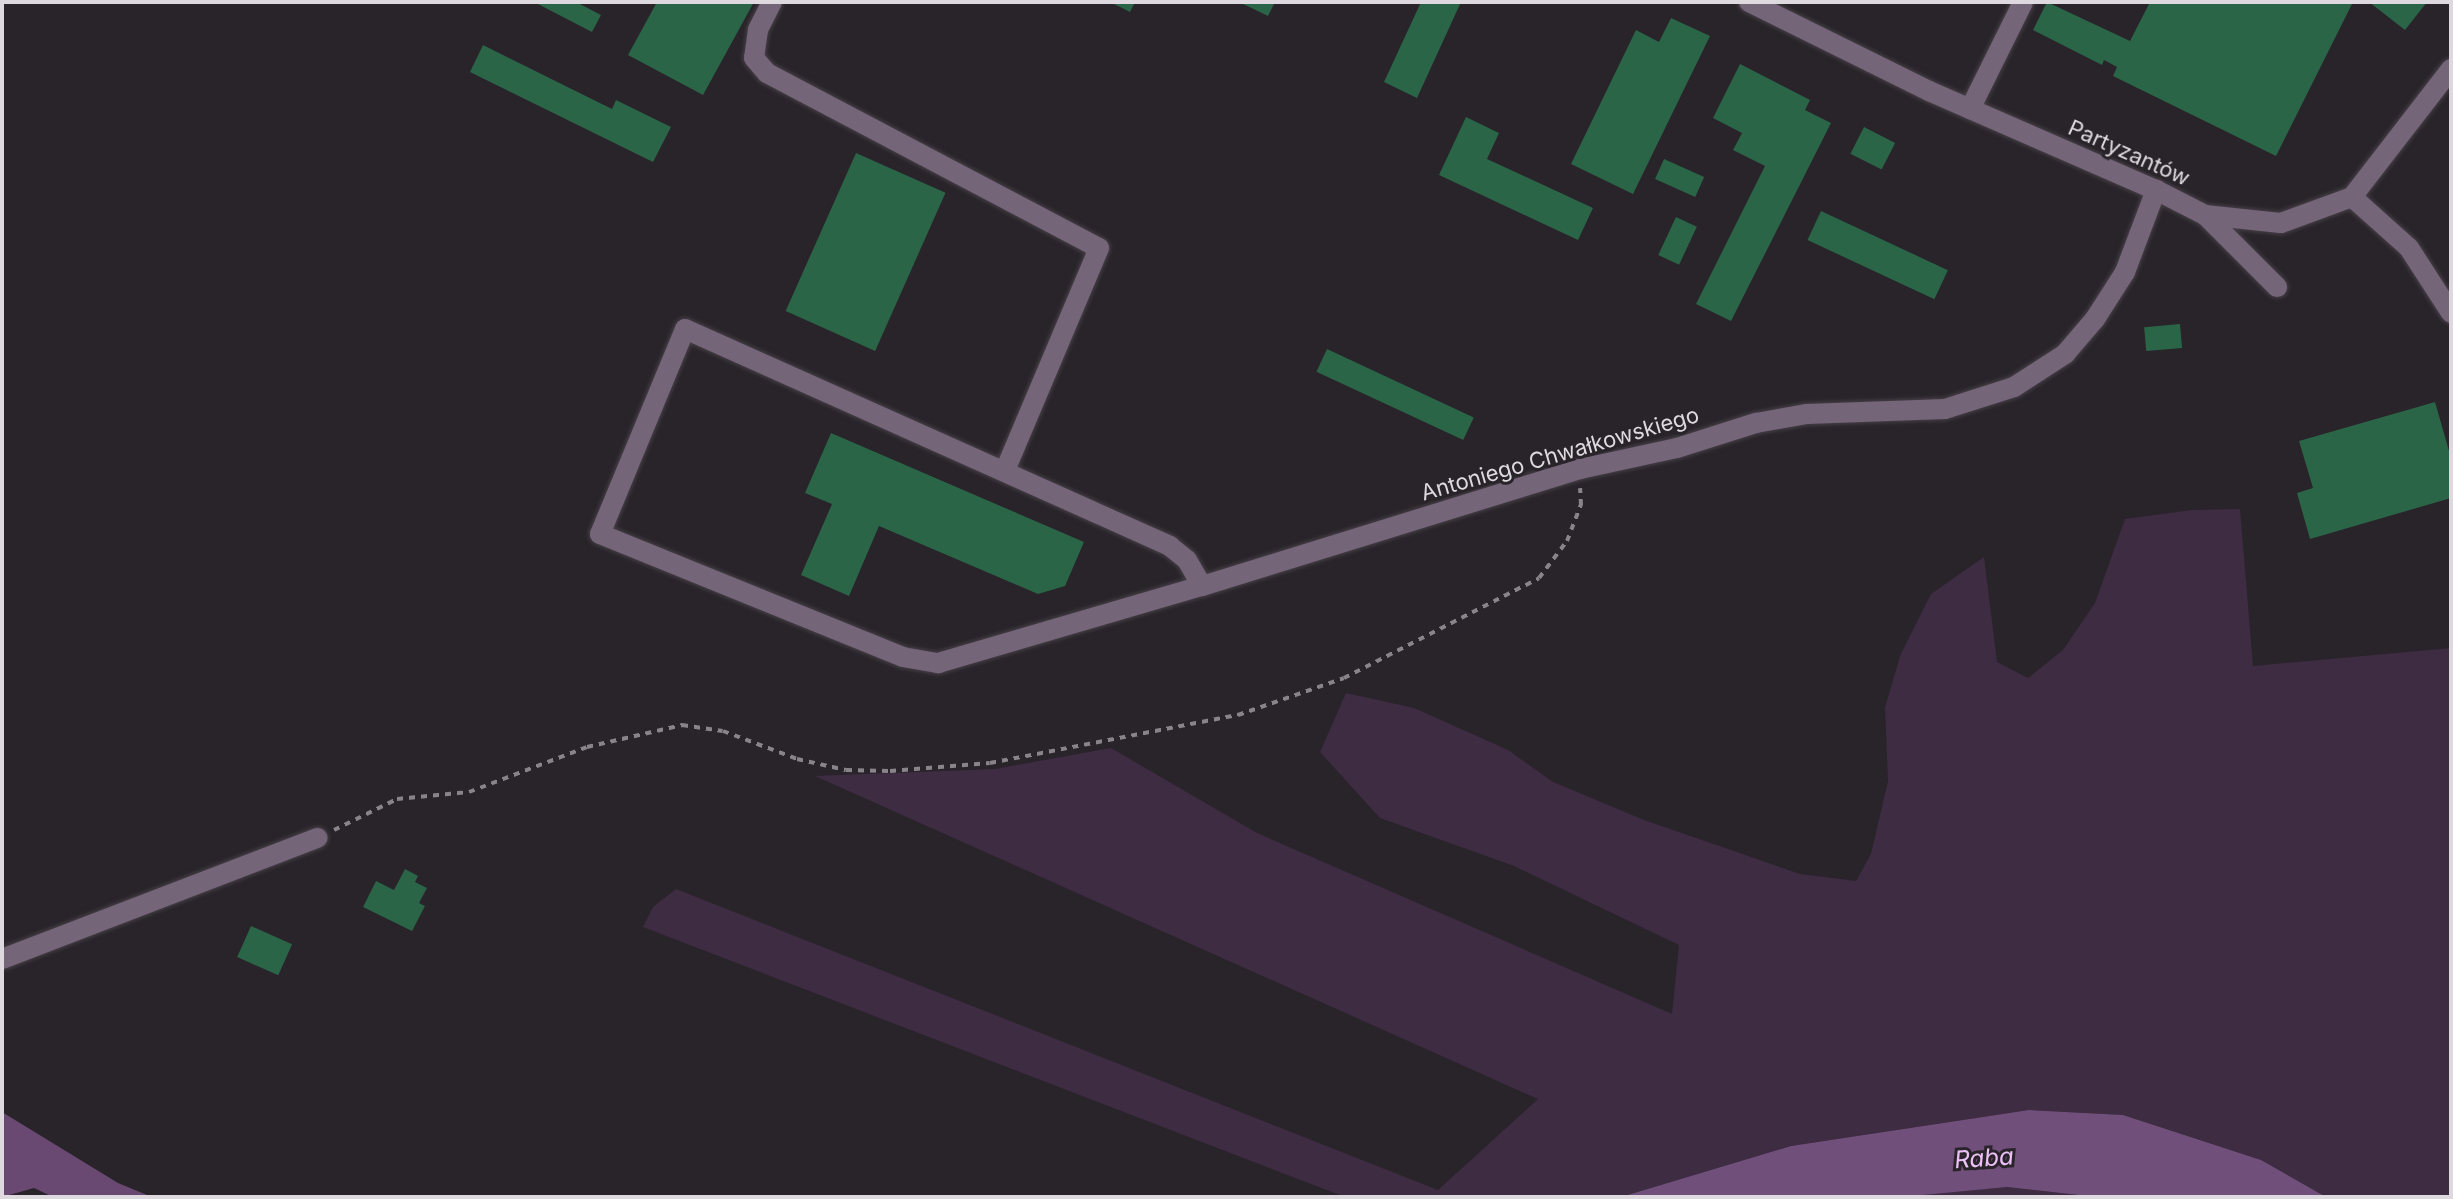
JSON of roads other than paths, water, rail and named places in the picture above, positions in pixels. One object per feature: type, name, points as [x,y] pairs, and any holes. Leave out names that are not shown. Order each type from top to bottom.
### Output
[{"type":"street","points":[[772,2],[758,30],[754,58],[767,73],[1099,248],[1005,471],[1170,546],[1187,560],[1202,586]]},
{"type":"street","name":"Partyzantów","points":[[1749,2],[1970,109],[2156,190],[2205,215],[2281,223],[2352,197]]},
{"type":"street","points":[[1970,109],[2023,2]]},
{"type":"street","points":[[2451,69],[2352,197],[2409,248],[2451,313]]},
{"type":"street","name":"Antoniego Chwałkowskiego","points":[[1005,471],[685,329],[600,534],[841,629],[903,657],[938,663],[1202,586],[1580,469],[1677,448],[1756,423],[1807,414],[1945,409],[2014,387],[2065,354],[2095,319],[2125,272],[2156,190]]},
{"type":"street","points":[[2205,215],[2277,287]]},
{"type":"street","points":[[2,959],[318,838]]},
{"type":"water","name":"Raba","points":[[2029,1110],[2123,1115],[2261,1160],[2326,1197],[2096,1197],[2007,1187],[1902,1197],[1621,1197],[1791,1146]]}]
